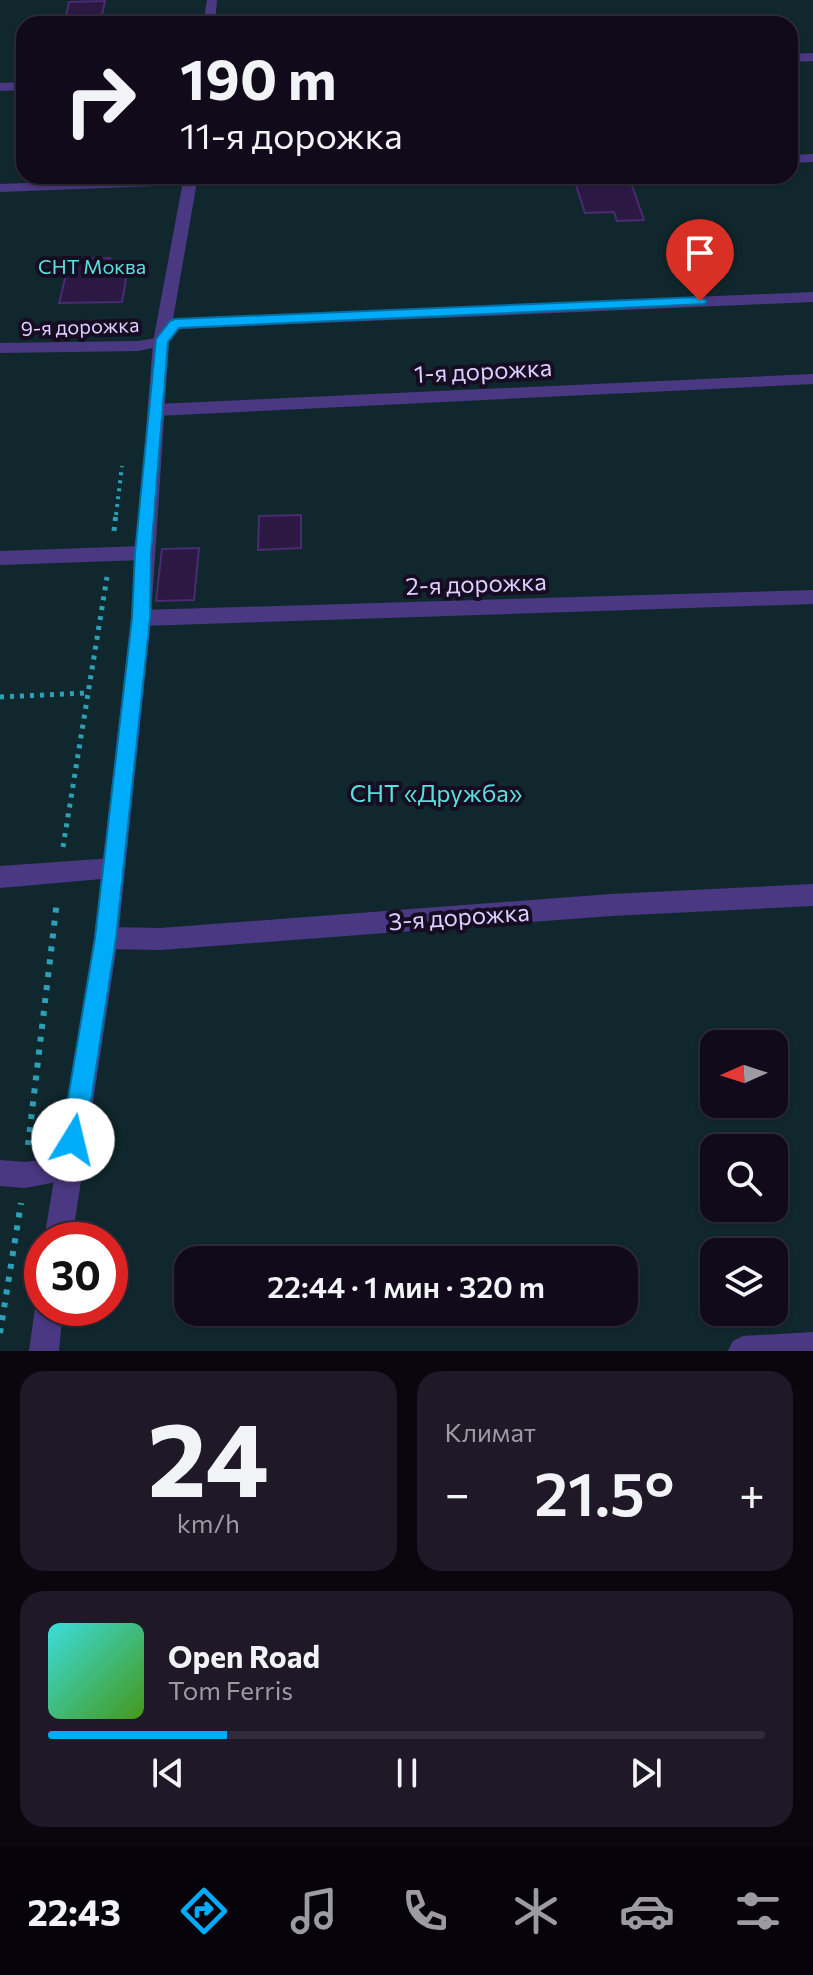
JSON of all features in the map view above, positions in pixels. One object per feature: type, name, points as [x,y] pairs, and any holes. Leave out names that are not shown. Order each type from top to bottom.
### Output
[{"type":"street","points":[[0,188],[85,184]]},
{"type":"street","points":[[61,1222],[106,938],[141,618],[143,553],[161,342],[190,184]]},
{"type":"street","points":[[161,342],[175,324],[813,297]]},
{"type":"street","name":"9-я дорожка","points":[[0,348],[138,346],[161,342]]},
{"type":"street","name":"1-я дорожка","points":[[156,410],[813,379]]},
{"type":"street","points":[[0,558],[143,553]]},
{"type":"street","name":"2-я дорожка","points":[[141,618],[813,597]]},
{"type":"street","points":[[0,877],[113,868]]},
{"type":"street","name":"3-я дорожка","points":[[106,938],[160,939],[596,906],[813,895]]},
{"type":"street","points":[[12,1174],[68,1169]]},
{"type":"street","points":[[44,1351],[47,1326]]},
{"type":"street","points":[[743,1351],[813,1346]]},
{"type":"path","points":[[0,1333],[12,1174],[60,874],[68,800],[111,553],[122,465]]},
{"type":"path","points":[[0,697],[87,693]]},
{"type":"green space","name":"СНТ «Дружба»","points":[[0,0],[813,0],[813,1351],[0,1351]]},
{"type":"building","points":[[105,1],[102,15],[66,16],[69,2]]},
{"type":"building","points":[[631,184],[644,220],[617,221],[614,212],[585,213],[576,185]]},
{"type":"building","points":[[110,258],[107,273],[127,273],[122,302],[59,303],[70,259]]},
{"type":"building","points":[[301,515],[301,548],[258,550],[259,516]]},
{"type":"building","points":[[199,548],[194,600],[156,601],[162,549]]},
{"type":"route","points":[[73,1140],[106,938],[141,618],[143,553],[161,342],[175,324],[700,301]]},
{"type":"park label","name":"СНТ Моква","points":[[92,266]]}]
